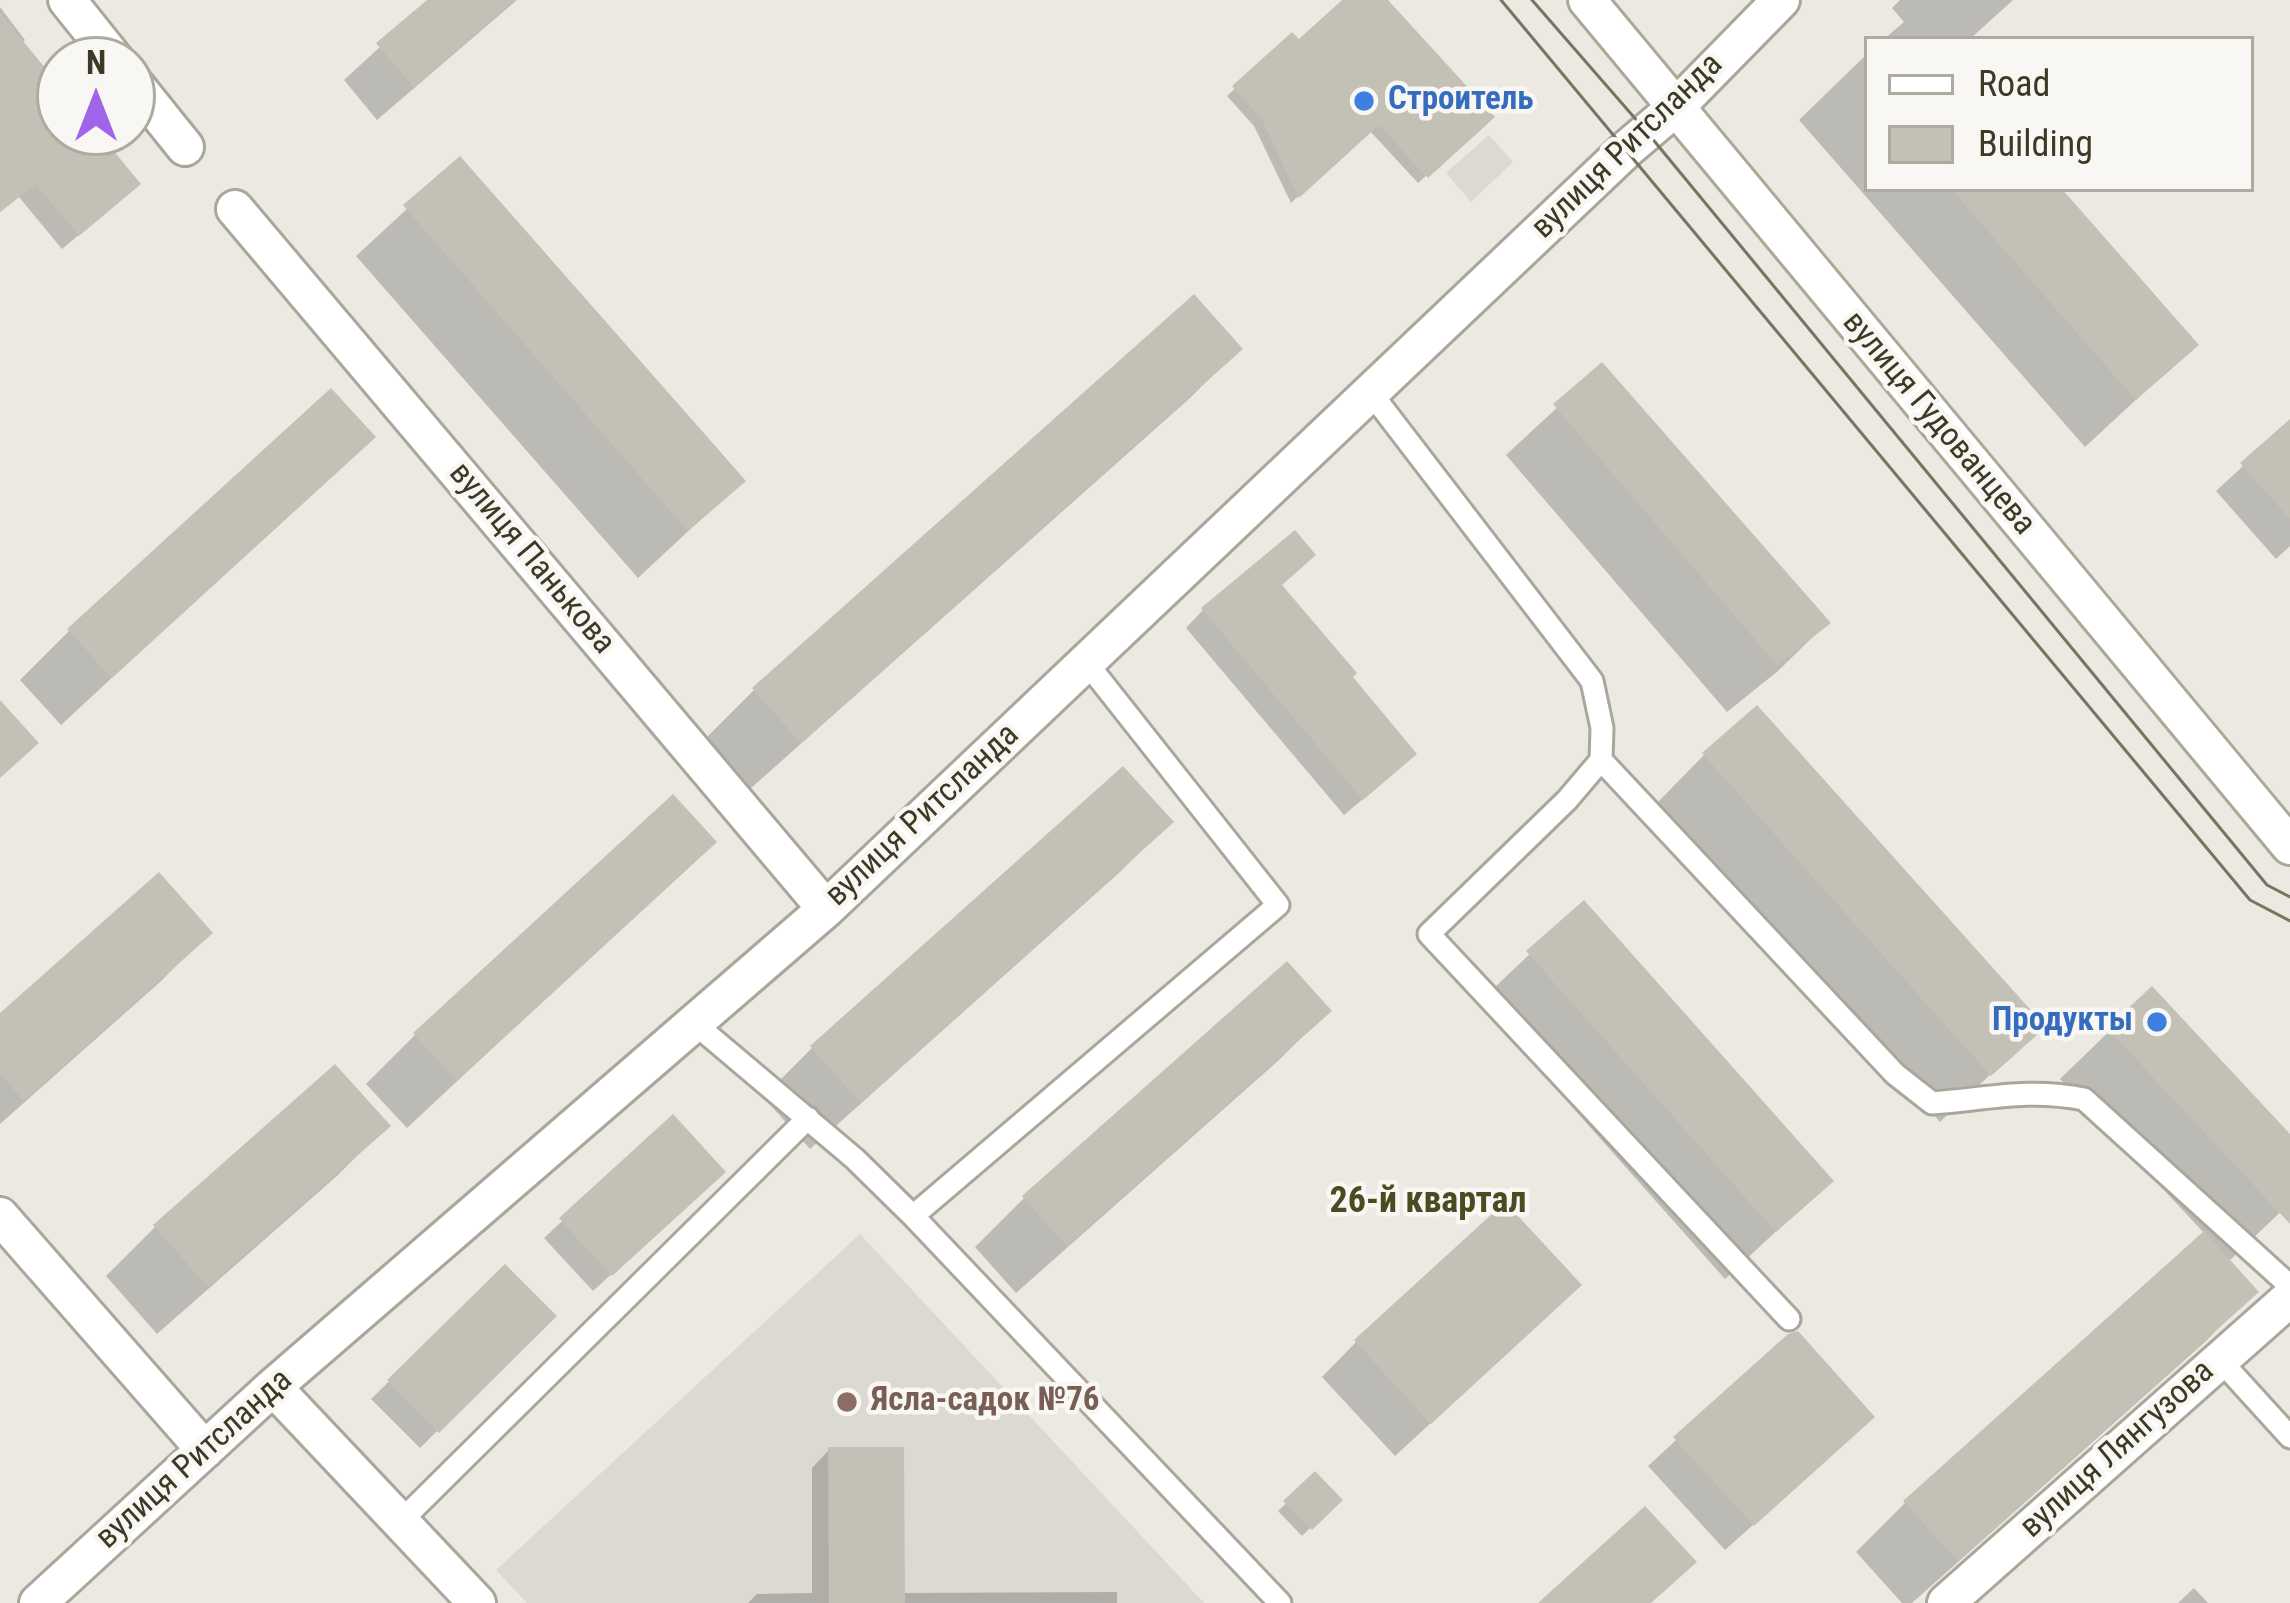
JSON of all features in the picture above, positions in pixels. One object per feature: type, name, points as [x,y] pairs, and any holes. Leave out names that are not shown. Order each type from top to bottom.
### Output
[{"type":"street","points":[[67,0],[96,36]]},
{"type":"street","name":"вулиця Гудованцева","points":[[1587,0],[2290,847]]},
{"type":"street","name":"вулиця Ритсланда","points":[[38,1603],[273,1388],[826,909],[1675,108],[1780,0]]},
{"type":"street","points":[[156,111],[185,148]]},
{"type":"street","name":"вулиця Панькова","points":[[235,209],[826,909]]},
{"type":"street","points":[[0,1216],[205,1450]]},
{"type":"street","name":"вулиця Лянгузова","points":[[1946,1603],[2290,1298]]},
{"type":"street","points":[[273,1388],[477,1603]]},
{"type":"lane","points":[[1371,392],[1592,681],[1602,728],[1601,760],[1567,800],[1430,934],[1789,1319]]},
{"type":"lane","points":[[914,1216],[1279,905],[1086,662]]},
{"type":"lane","points":[[1601,760],[1913,1089],[1933,1103],[2004,1093],[2049,1092],[2084,1099],[2290,1286]]},
{"type":"lane","points":[[694,1023],[808,1118],[914,1216],[1280,1603]]},
{"type":"lane","points":[[400,1521],[808,1118]]},
{"type":"lane","points":[[2220,1360],[2290,1437]]},
{"type":"shaded area","points":[[1489,135],[1513,162],[1471,202],[1446,173]]},
{"type":"shaded area","name":"Ясла-садок №76","points":[[860,1234],[1204,1603],[527,1603],[496,1570]]},
{"type":"building","points":[[427,0],[515,0],[414,87],[376,43]]},
{"type":"building","name":"Строитель","points":[[1342,0],[1388,0],[1495,117],[1428,178],[1379,125],[1299,198],[1261,118],[1232,86],[1292,32],[1299,39]]},
{"type":"building","points":[[0,13],[36,57],[36,156],[118,156],[141,184],[79,236],[36,184],[0,212]]},
{"type":"building","points":[[460,156],[746,481],[688,531],[403,205]]},
{"type":"building","points":[[1954,192],[2065,192],[2199,345],[2136,400]]},
{"type":"building","points":[[1194,294],[1243,349],[801,743],[752,688]]},
{"type":"building","points":[[1602,362],[1831,623],[1777,665],[1553,404]]},
{"type":"building","points":[[331,388],[376,437],[112,678],[67,629]]},
{"type":"building","points":[[2290,419],[2290,519],[2240,463]]},
{"type":"building","points":[[1295,530],[1316,555],[1282,585],[1357,673],[1353,677],[1417,754],[1363,800],[1201,608]]},
{"type":"building","points":[[0,700],[39,743],[0,778]]},
{"type":"building","points":[[1757,705],[2046,1027],[1991,1076],[1702,753]]},
{"type":"building","points":[[1123,766],[1174,822],[861,1103],[810,1046]]},
{"type":"building","points":[[673,794],[717,842],[457,1081],[413,1033]]},
{"type":"building","points":[[159,872],[213,933],[24,1101],[0,1074],[0,1013]]},
{"type":"building","points":[[1584,900],[1834,1181],[1776,1232],[1526,951]]},
{"type":"building","points":[[1287,961],[1332,1011],[1067,1246],[1022,1196]]},
{"type":"building","points":[[2152,986],[2290,1134],[2290,1224],[2107,1028]]},
{"type":"building","points":[[335,1064],[391,1126],[208,1287],[153,1225]]},
{"type":"building","points":[[673,1114],[726,1172],[612,1276],[559,1218]]},
{"type":"building","points":[[1505,1202],[1582,1285],[1431,1424],[1354,1340]]},
{"type":"building","points":[[2204,1231],[2259,1292],[1958,1561],[1903,1501]]},
{"type":"building","points":[[505,1264],[557,1316],[439,1433],[387,1380]]},
{"type":"building","points":[[1798,1331],[1875,1417],[1754,1526],[1673,1437],[1788,1334]]},
{"type":"building","points":[[828,1447],[904,1447],[905,1603],[829,1603]]},
{"type":"building","points":[[1315,1471],[1343,1500],[1312,1530],[1283,1501]]},
{"type":"building","points":[[1645,1506],[1697,1562],[1651,1603],[1538,1603]]},
{"type":"tram line","points":[[1501,0],[2250,900],[2290,921]]},
{"type":"tram line","points":[[1532,0],[1646,131],[2267,885],[2290,897]]},
{"type":"place","name":"Строитель","points":[[1364,101]]},
{"type":"place","name":"Продукты","points":[[2157,1022]]},
{"type":"place","name":"Ясла-садок №76","points":[[847,1402]]},
{"type":"district","name":"26-й квартал","points":[[1428,1203]]}]
